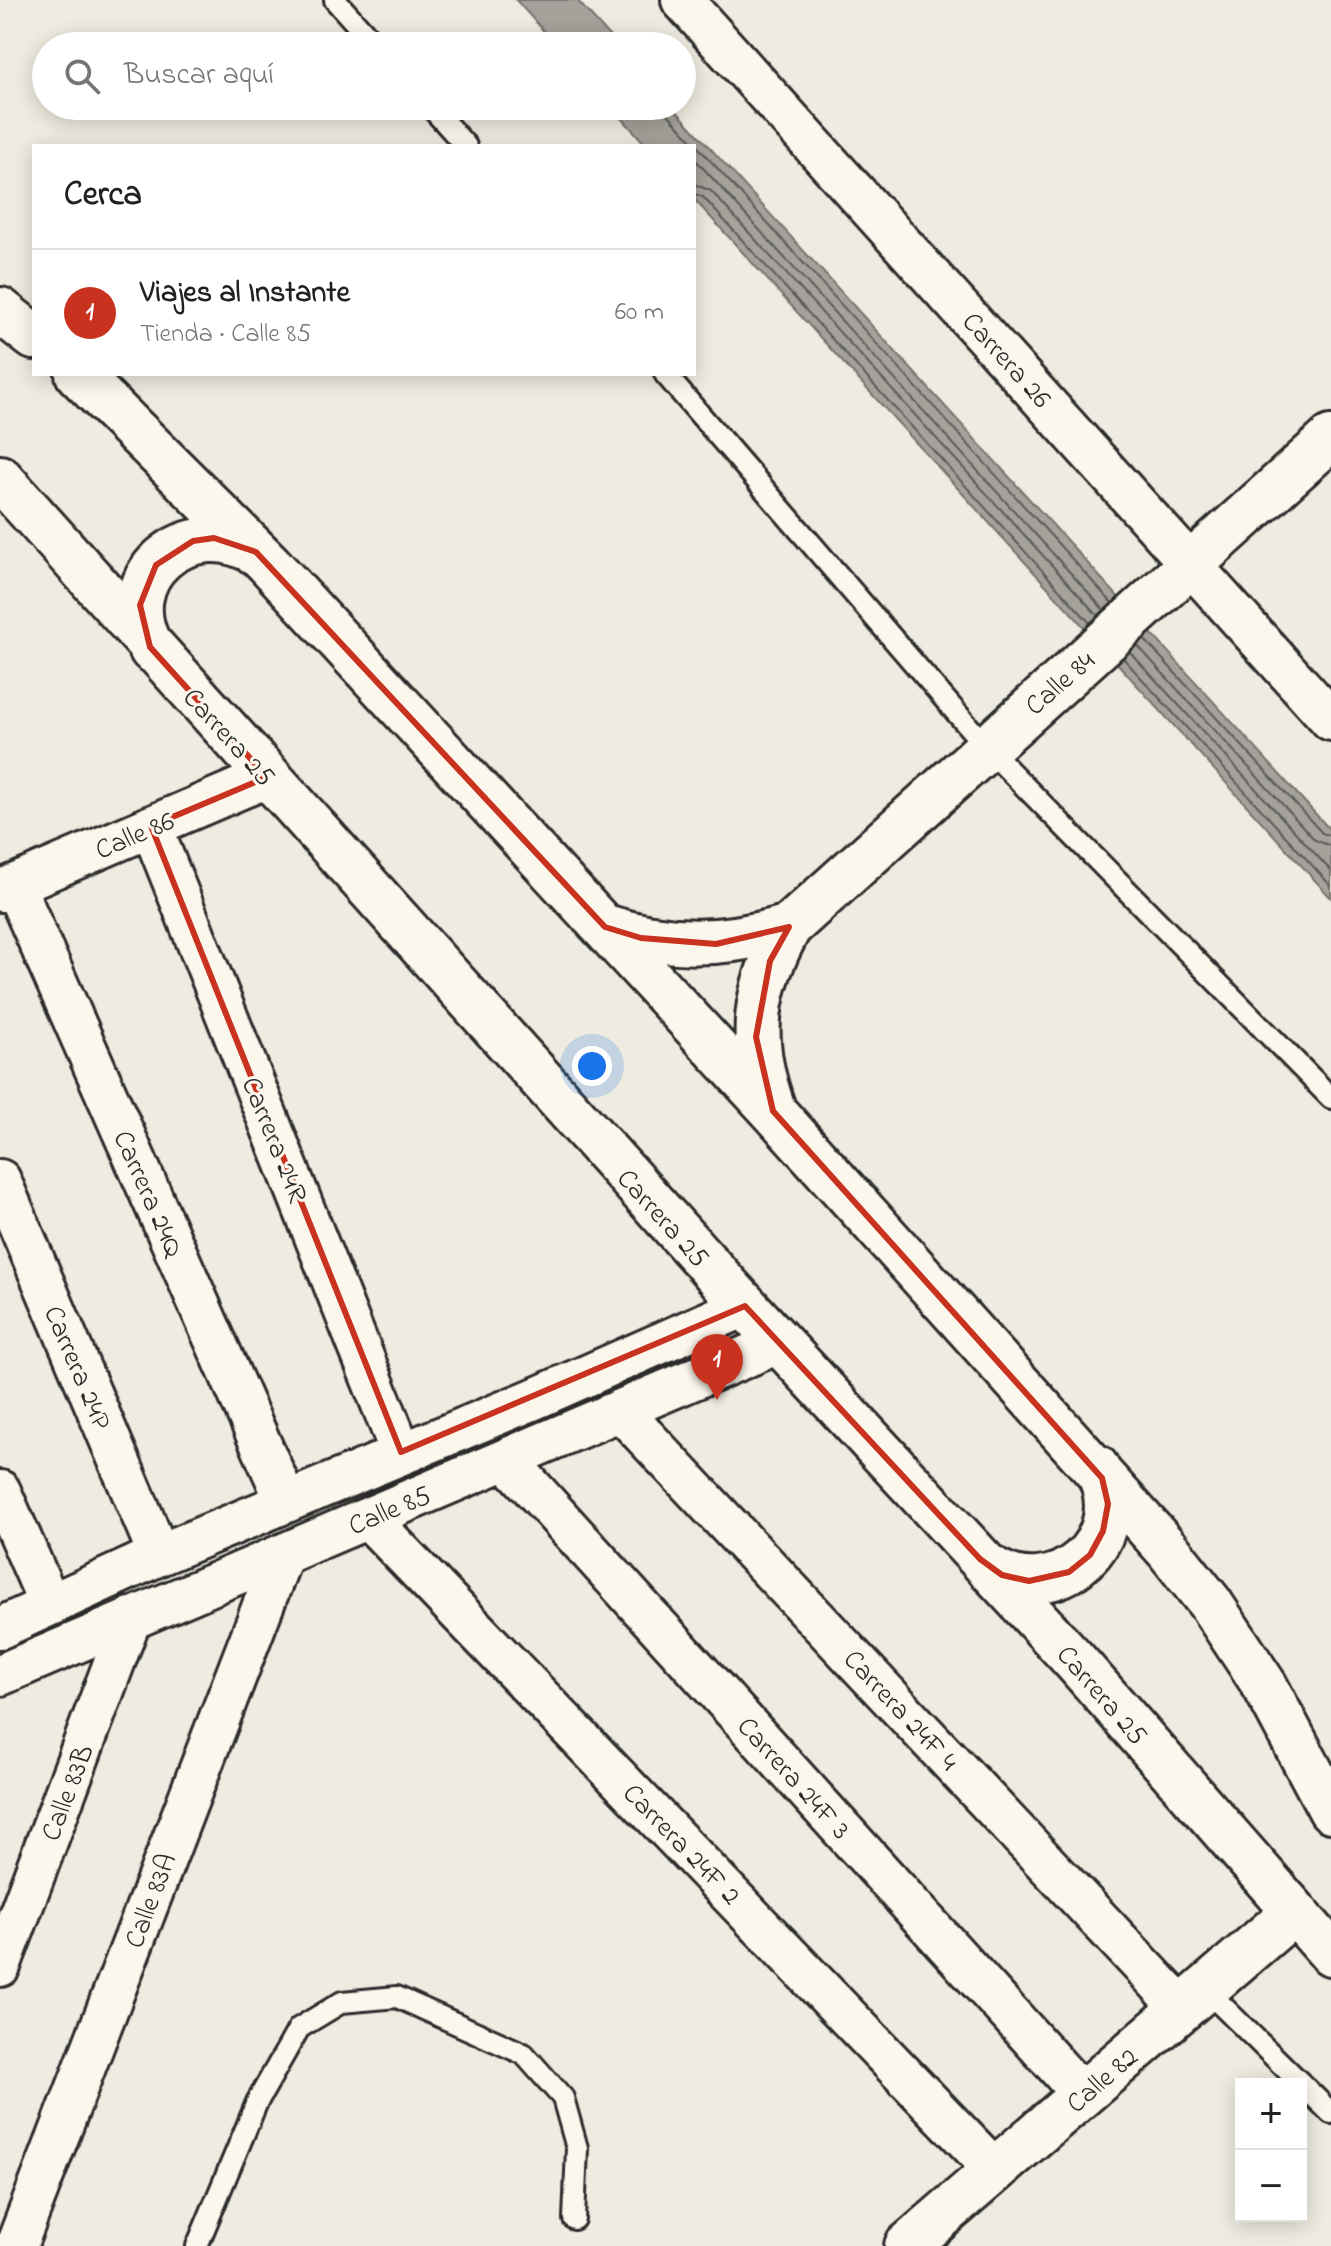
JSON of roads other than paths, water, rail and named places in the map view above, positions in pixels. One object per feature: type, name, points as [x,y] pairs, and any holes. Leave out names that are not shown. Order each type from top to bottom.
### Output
[{"type":"main road","points":[[0,310],[32,335]]},
{"type":"main road","points":[[80,376],[268,563],[605,927],[1095,1466],[1210,1603],[1265,1686],[1331,1810]]},
{"type":"main road","name":"Calle 84","points":[[773,1111],[761,1075],[756,1037],[759,998],[770,961],[789,927],[1331,438]]},
{"type":"main road","name":"Carrera 25","points":[[0,478],[164,664],[778,1343],[1075,1661],[1331,1953]]},
{"type":"main road","points":[[164,664],[150,647],[142,627],[140,605],[145,584],[156,565],[172,550],[193,541],[214,538],[236,542],[268,563]]},
{"type":"main road","name":"Calle 84","points":[[605,927],[641,938],[703,944],[753,938],[789,927]]},
{"type":"main road","points":[[980,1559],[1002,1575],[1029,1581],[1056,1577],[1080,1564],[1098,1543],[1107,1518],[1106,1491],[1095,1466]]},
{"type":"main road","name":"Calle 82","points":[[907,2246],[1294,1912]]},
{"type":"street","name":"Carrera 26","points":[[682,0],[1192,562],[1331,720]]},
{"type":"street","name":"Calle 86","points":[[7,888],[267,777]]},
{"type":"street","name":"Carrera 24R","points":[[151,826],[401,1452]]},
{"type":"street","name":"Carrera 24Q","points":[[7,888],[286,1501]]},
{"type":"street","name":"Carrera 24P","points":[[0,1180],[159,1555]]},
{"type":"street","points":[[0,1628],[159,1555],[745,1306]]},
{"type":"street","name":"Calle 85","points":[[0,1675],[778,1343]]},
{"type":"street","name":"Carrera 24F 4","points":[[620,1410],[1194,1999]]},
{"type":"street","name":"Carrera 24F 3","points":[[506,1459],[1083,2095]]},
{"type":"street","points":[[0,1491],[50,1605]]},
{"type":"street","name":"Carrera 24F 2","points":[[368,1518],[995,2170]]},
{"type":"street","name":"Calle 83A","points":[[16,2246],[283,1554]]},
{"type":"street","name":"Calle 83B","points":[[0,1966],[131,1618]]},
{"type":"lane","points":[[335,0],[364,32]]},
{"type":"lane","points":[[443,120],[464,144]]},
{"type":"lane","points":[[667,376],[986,747],[1331,1098]]},
{"type":"lane","points":[[197,2246],[257,2102],[299,2028],[342,2002],[397,1997],[524,2054],[563,2098],[577,2148],[574,2219]]},
{"type":"lane","points":[[1194,1999],[1331,2113]]},
{"type":"water","points":[[516,0],[577,0],[606,32],[545,32]]},
{"type":"water","points":[[624,120],[685,120],[1331,831],[1331,898],[696,201],[696,144],[645,144]]},
{"type":"place","name":"Viajes al Instante","points":[[717,1400]]}]
